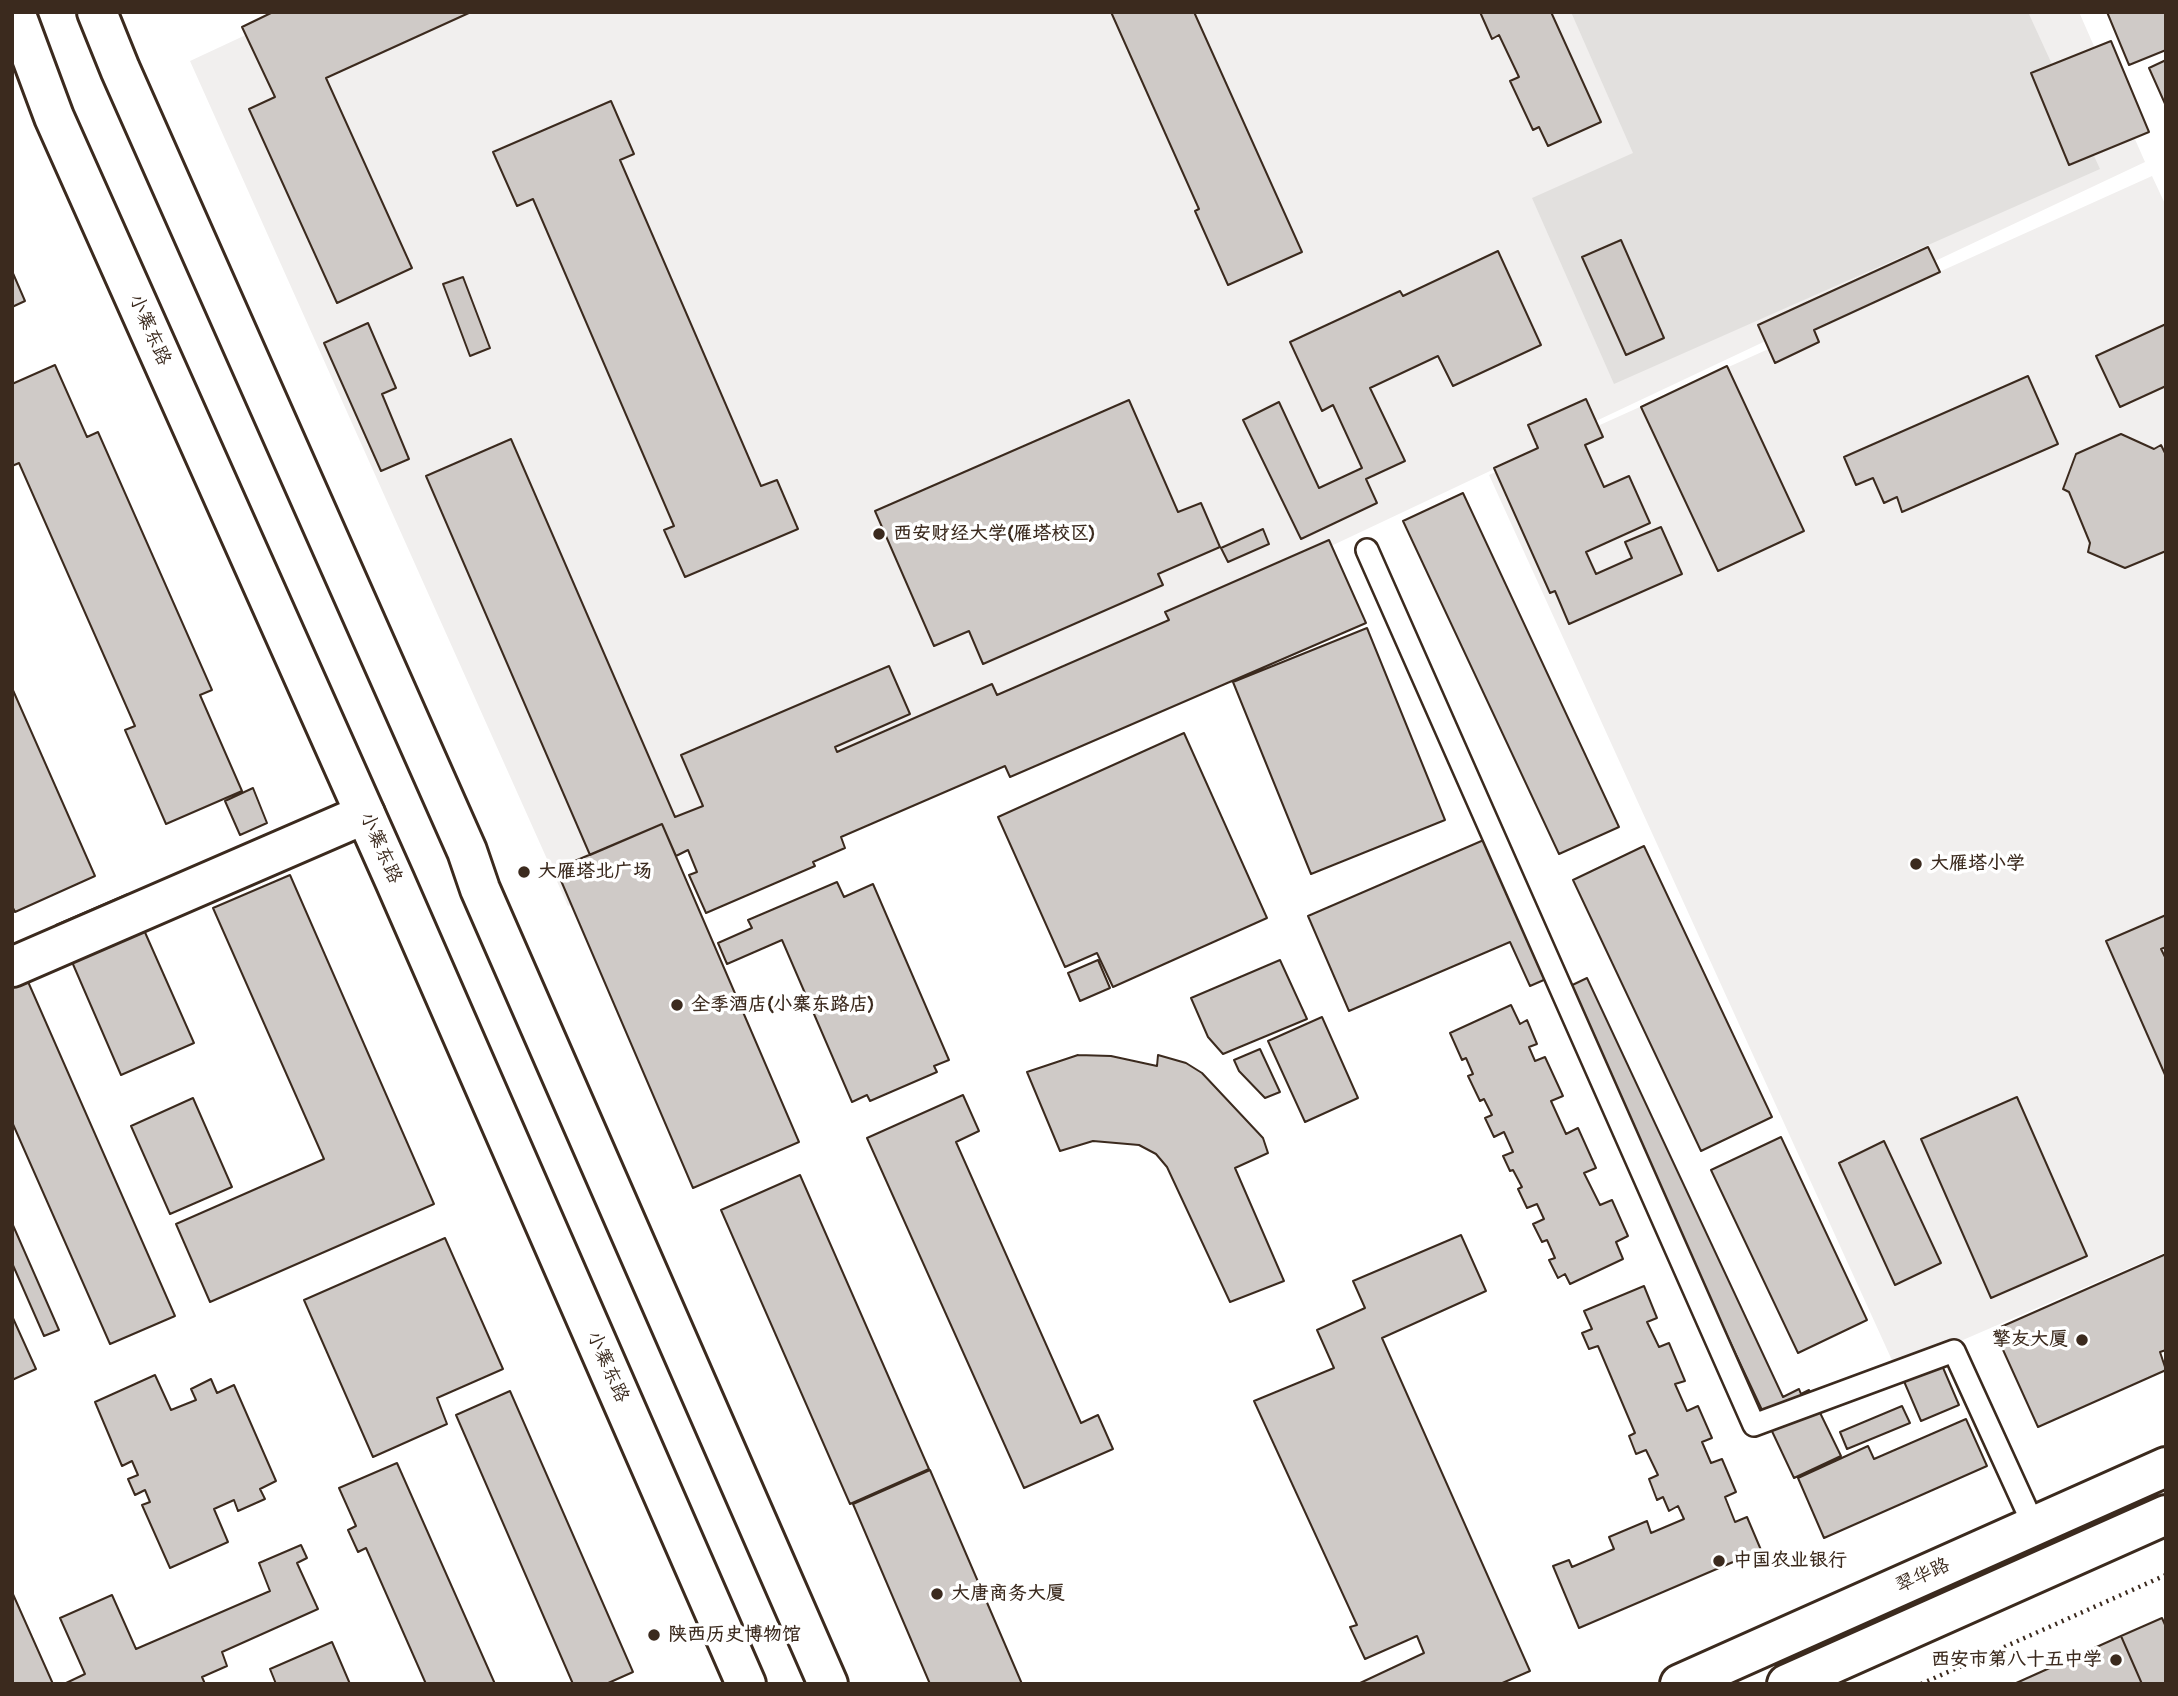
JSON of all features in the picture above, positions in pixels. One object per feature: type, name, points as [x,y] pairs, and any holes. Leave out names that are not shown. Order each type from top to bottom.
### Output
[{"type":"main road","points":[[97,12],[125,82],[467,851],[480,888],[828,1684]]},
{"type":"main road","name":"小寨东路","points":[[23,15],[54,117],[365,814],[746,1684]]},
{"type":"main road","points":[[12,967],[365,814]]},
{"type":"main road","name":"翠华路","points":[[1679,1684],[2166,1467]]},
{"type":"main road","points":[[1787,1684],[2166,1515]]},
{"type":"lane","points":[[1367,550],[1754,1425],[1954,1351],[2034,1526]]},
{"type":"path","points":[[1921,1684],[2166,1575]]},
{"type":"shaded area","name":"西安财经大学(雁塔校区)","points":[[295,12],[2079,12],[2145,162],[568,906],[190,61]]},
{"type":"shaded area","points":[[1571,12],[2028,12],[2100,169],[1614,384],[1532,198],[1633,153]]},
{"type":"shaded area","name":"大雁塔小学","points":[[2152,176],[2166,206],[2166,1252],[1896,1369],[1489,475]]},
{"type":"building","points":[[273,12],[471,12],[326,78],[412,268],[337,303],[249,109],[275,97],[242,27]]},
{"type":"building","points":[[1111,12],[1194,12],[1302,252],[1228,285],[1195,211],[1199,209]]},
{"type":"building","points":[[1480,12],[1551,12],[1601,122],[1548,146],[1539,127],[1533,130],[1510,81],[1519,77],[1499,35],[1492,39]]},
{"type":"building","points":[[2107,12],[2166,12],[2166,50],[2129,65]]},
{"type":"building","points":[[2111,41],[2149,132],[2069,165],[2031,73]]},
{"type":"building","points":[[2166,60],[2166,106],[2149,68]]},
{"type":"building","points":[[611,101],[634,154],[620,160],[761,486],[777,480],[798,529],[685,577],[664,530],[674,526],[533,199],[517,206],[493,152]]},
{"type":"building","points":[[1621,240],[1664,338],[1626,355],[1582,257]]},
{"type":"building","points":[[1928,247],[1940,272],[1814,330],[1819,342],[1775,363],[1758,325]]},
{"type":"building","points":[[1498,251],[1541,345],[1453,386],[1438,356],[1370,388],[1405,461],[1366,479],[1377,503],[1301,539],[1243,420],[1279,402],[1319,488],[1362,468],[1333,405],[1322,411],[1290,342],[1400,291],[1403,296]]},
{"type":"building","points":[[12,271],[25,301],[12,307]]},
{"type":"building","points":[[463,277],[490,348],[470,356],[443,284]]},
{"type":"building","points":[[368,323],[396,388],[382,394],[409,459],[381,471],[324,343]]},
{"type":"building","points":[[2166,324],[2166,386],[2120,407],[2096,356]]},
{"type":"building","points":[[55,365],[87,437],[98,432],[212,690],[200,695],[242,791],[166,824],[125,730],[135,726],[19,463],[12,466],[12,384]]},
{"type":"building","points":[[1727,366],[1804,531],[1718,571],[1641,407]]},
{"type":"building","points":[[2028,376],[2058,444],[1902,512],[1897,497],[1884,503],[1873,478],[1856,485],[1844,457]]},
{"type":"building","points":[[1586,399],[1603,437],[1585,445],[1604,487],[1629,476],[1650,523],[1586,552],[1596,574],[1632,558],[1625,542],[1661,527],[1682,574],[1569,624],[1555,591],[1550,593],[1494,468],[1538,448],[1528,425]]},
{"type":"building","points":[[1129,400],[1178,512],[1201,503],[1220,547],[1158,574],[1163,585],[983,664],[969,631],[934,646],[875,511]]},
{"type":"building","points":[[2121,434],[2154,449],[2161,445],[2166,455],[2166,551],[2125,568],[2088,552],[2090,543],[2069,492],[2063,489],[2076,454]]},
{"type":"building","points":[[511,439],[675,817],[703,806],[681,755],[889,666],[910,714],[835,747],[837,752],[992,684],[997,695],[1169,620],[1165,612],[1329,540],[1366,623],[1010,777],[1005,766],[841,837],[845,848],[813,862],[815,866],[706,913],[689,875],[697,872],[688,850],[676,856],[662,824],[590,855],[426,476]]},
{"type":"building","points":[[1463,493],[1619,827],[1559,854],[1403,521]]},
{"type":"building","points":[[1263,529],[1269,544],[1228,562],[1221,548]]},
{"type":"building","points":[[1367,628],[1445,820],[1311,874],[1233,682]]},
{"type":"building","points":[[12,688],[95,876],[15,912],[12,906]]},
{"type":"building","points":[[1184,733],[1267,918],[1113,987],[1097,953],[1065,967],[998,817]]},
{"type":"building","points":[[253,788],[267,823],[240,835],[225,801]]},
{"type":"building","name":"全季酒店(小寨东路店)","points":[[662,824],[799,1142],[693,1188],[556,869]]},
{"type":"building","points":[[1493,836],[1553,976],[1530,986],[1510,942],[1349,1011],[1308,916]]},
{"type":"building","points":[[1644,846],[1772,1117],[1701,1151],[1573,880]]},
{"type":"building","points":[[290,875],[434,1204],[210,1302],[176,1224],[324,1159],[213,908]]},
{"type":"building","points":[[837,882],[844,897],[873,884],[949,1060],[934,1066],[937,1072],[870,1101],[867,1095],[852,1102],[782,940],[727,964],[718,943],[752,928],[748,920]]},
{"type":"building","points":[[128,894],[194,1043],[121,1075],[56,925]]},
{"type":"building","points":[[2166,915],[2166,947],[2161,949],[2166,959],[2166,1077],[2106,941]]},
{"type":"building","points":[[1098,960],[1110,988],[1080,1001],[1068,973]]},
{"type":"building","points":[[1280,960],[1307,1019],[1223,1054],[1208,1037],[1191,998]]},
{"type":"building","points":[[22,968],[175,1316],[110,1344],[12,1122],[12,973]]},
{"type":"building","points":[[1587,978],[1783,1397],[1799,1389],[1801,1394],[1809,1390],[1841,1456],[1794,1478],[1564,989]]},
{"type":"building","points":[[1511,1005],[1520,1024],[1527,1020],[1537,1044],[1529,1047],[1535,1061],[1545,1057],[1563,1096],[1551,1101],[1566,1134],[1578,1128],[1596,1168],[1584,1173],[1600,1205],[1612,1200],[1628,1236],[1616,1242],[1623,1259],[1570,1284],[1565,1274],[1558,1278],[1549,1260],[1555,1258],[1547,1240],[1542,1242],[1533,1224],[1544,1219],[1537,1204],[1527,1208],[1518,1189],[1522,1187],[1503,1156],[1513,1152],[1504,1132],[1494,1137],[1485,1118],[1492,1115],[1484,1099],[1480,1101],[1468,1076],[1473,1074],[1466,1058],[1462,1060],[1450,1033]]},
{"type":"building","points":[[1322,1017],[1358,1098],[1305,1122],[1268,1041]]},
{"type":"building","points":[[1260,1049],[1280,1092],[1265,1098],[1239,1071],[1234,1060]]},
{"type":"building","points":[[1078,1055],[1111,1056],[1157,1066],[1158,1055],[1186,1063],[1202,1073],[1263,1138],[1268,1153],[1235,1168],[1284,1281],[1230,1302],[1167,1167],[1156,1154],[1139,1145],[1093,1141],[1060,1151],[1027,1072]]},
{"type":"building","points":[[963,1095],[979,1131],[956,1142],[1081,1423],[1098,1415],[1113,1449],[1024,1488],[867,1138]]},
{"type":"building","points":[[2017,1097],[2087,1256],[1991,1298],[1921,1139]]},
{"type":"building","points":[[193,1098],[232,1187],[170,1214],[131,1126]]},
{"type":"building","points":[[1781,1137],[1867,1320],[1798,1353],[1711,1170]]},
{"type":"building","points":[[1884,1141],[1941,1263],[1895,1285],[1839,1163]]},
{"type":"building","points":[[800,1175],[929,1469],[850,1504],[721,1210]]},
{"type":"building","points":[[12,1223],[59,1330],[44,1336],[12,1263]]},
{"type":"building","points":[[1461,1235],[1486,1291],[1382,1338],[1530,1671],[1500,1684],[1358,1684],[1424,1653],[1417,1636],[1365,1659],[1350,1627],[1357,1625],[1254,1401],[1334,1368],[1317,1330],[1365,1308],[1353,1281]]},
{"type":"building","points":[[445,1238],[503,1369],[437,1398],[447,1424],[373,1457],[304,1300]]},
{"type":"building","name":"擎友大厦","points":[[2166,1254],[2166,1350],[2160,1352],[2166,1370],[2038,1427],[1994,1330]]},
{"type":"building","points":[[1644,1286],[1657,1318],[1647,1322],[1659,1347],[1669,1343],[1685,1381],[1675,1384],[1687,1411],[1698,1406],[1712,1438],[1702,1442],[1711,1463],[1722,1459],[1736,1492],[1725,1497],[1735,1522],[1747,1517],[1761,1550],[1579,1628],[1553,1566],[1569,1560],[1572,1567],[1614,1549],[1609,1537],[1647,1521],[1651,1533],[1684,1519],[1678,1506],[1669,1511],[1663,1497],[1657,1500],[1649,1479],[1658,1475],[1646,1450],[1636,1454],[1629,1436],[1635,1433],[1598,1346],[1589,1349],[1582,1333],[1592,1329],[1584,1311]]},
{"type":"building","points":[[12,1316],[36,1369],[12,1380]]},
{"type":"building","points":[[1935,1349],[1959,1405],[1921,1421],[1897,1365]]},
{"type":"building","points":[[155,1375],[171,1410],[196,1400],[191,1389],[211,1379],[217,1393],[234,1385],[276,1481],[260,1489],[265,1499],[238,1511],[234,1500],[214,1509],[228,1542],[170,1568],[142,1505],[150,1502],[145,1490],[135,1495],[128,1479],[138,1475],[132,1461],[122,1466],[95,1402]]},
{"type":"building","points":[[510,1391],[633,1672],[606,1684],[573,1684],[456,1415]]},
{"type":"building","points":[[1902,1406],[1910,1423],[1847,1449],[1840,1432]]},
{"type":"building","points":[[1966,1419],[1987,1466],[1824,1538],[1798,1478],[1868,1446],[1874,1459]]},
{"type":"building","points":[[397,1463],[495,1684],[426,1684],[366,1548],[358,1552],[348,1530],[356,1526],[339,1488]]},
{"type":"building","name":"大唐商务大厦","points":[[930,1470],[1022,1684],[930,1684],[853,1504]]},
{"type":"building","points":[[301,1545],[307,1558],[297,1563],[318,1609],[222,1652],[227,1666],[202,1677],[205,1684],[64,1684],[85,1674],[60,1618],[112,1595],[136,1649],[270,1591],[259,1563]]},
{"type":"building","points":[[12,1592],[53,1684],[12,1684]]},
{"type":"building","points":[[2162,1618],[2166,1627],[2166,1684],[2142,1684],[2121,1636]]},
{"type":"building","points":[[2121,1636],[2142,1684],[2014,1684]]},
{"type":"building","points":[[332,1642],[350,1684],[276,1684],[270,1669]]},
{"type":"place","name":"西安财经大学(雁塔校区)","points":[[879,534]]},
{"type":"place","name":"大雁塔小学","points":[[1916,864]]},
{"type":"place","name":"大雁塔北广场","points":[[524,872]]},
{"type":"place","name":"全季酒店(小寨东路店)","points":[[677,1005]]},
{"type":"place","name":"擎友大厦","points":[[2082,1340]]},
{"type":"place","name":"中国农业银行","points":[[1719,1561]]},
{"type":"place","name":"大唐商务大厦","points":[[937,1594]]},
{"type":"place","name":"陕西历史博物馆","points":[[654,1635]]},
{"type":"place","name":"西安市第八十五中学","points":[[2116,1660]]}]
